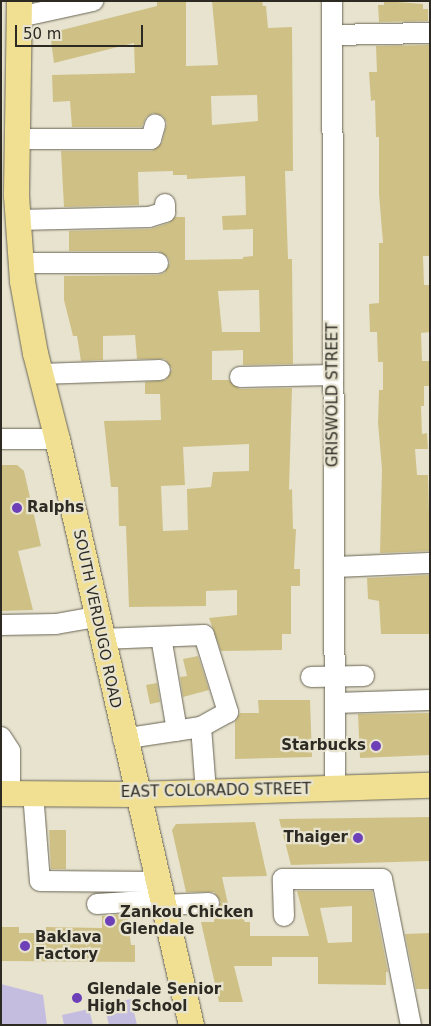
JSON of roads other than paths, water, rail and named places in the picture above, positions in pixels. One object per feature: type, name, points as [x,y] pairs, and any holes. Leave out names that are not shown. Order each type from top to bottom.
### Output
[{"type":"main road","name":"SOUTH VERDUGO ROAD","points":[[19,9],[10,91],[17,139],[18,220],[21,263],[40,374],[58,439],[123,739],[190,1025]]},
{"type":"main road","name":"EAST COLORADO STREET","points":[[15,793],[136,794],[430,786]]},
{"type":"street","points":[[19,9],[55,10],[93,1]]},
{"type":"street","name":"GRISWOLD STREET","points":[[332,1],[335,788]]},
{"type":"street","points":[[332,35],[430,33]]},
{"type":"street","points":[[17,139],[150,139],[154,125]]},
{"type":"street","points":[[18,220],[149,217],[165,212],[165,204]]},
{"type":"street","points":[[21,263],[158,263]]},
{"type":"street","points":[[40,374],[160,370]]},
{"type":"street","points":[[240,377],[333,375]]},
{"type":"street","points":[[1,439],[58,439]]},
{"type":"street","points":[[334,567],[430,564]]},
{"type":"street","points":[[1,625],[56,624],[161,637],[204,635],[228,712],[201,727],[123,739]]},
{"type":"street","points":[[161,637],[177,731]]},
{"type":"street","points":[[311,677],[364,676]]},
{"type":"street","points":[[335,703],[430,700]]},
{"type":"street","points":[[201,727],[206,792]]},
{"type":"street","points":[[1,737],[10,751],[15,793],[40,881],[209,903]]},
{"type":"street","points":[[284,916],[283,879],[382,879],[411,1025]]},
{"type":"street","points":[[97,904],[160,896]]},
{"type":"place","name":"Ralphs","points":[[17,508]]},
{"type":"place","name":"Starbucks","points":[[376,746]]},
{"type":"place","name":"Thaiger","points":[[358,838]]},
{"type":"place","name":"Zankou Chicken Glendale","points":[[110,921]]},
{"type":"place","name":"Baklava Factory","points":[[25,946]]},
{"type":"place","name":"Glendale Senior High School","points":[[77,998]]}]
